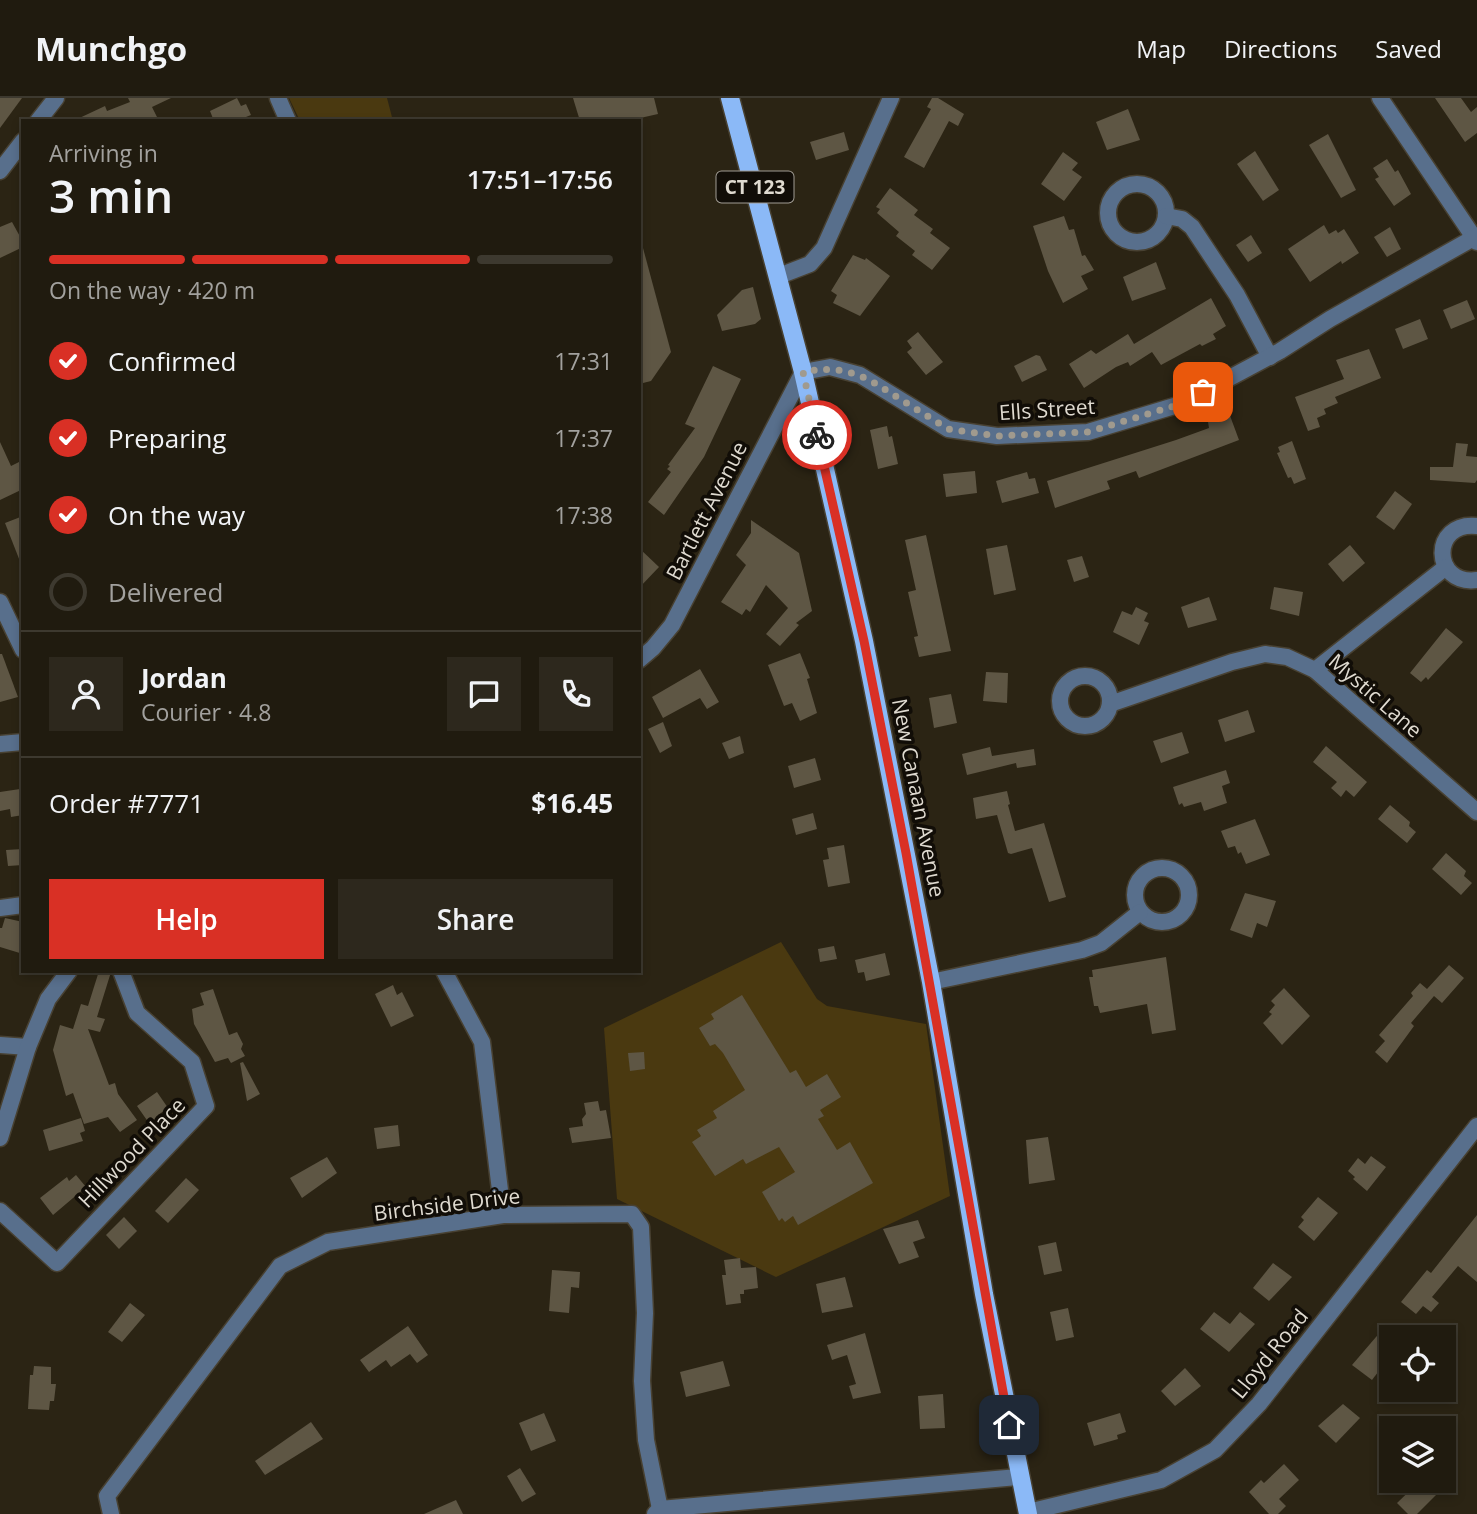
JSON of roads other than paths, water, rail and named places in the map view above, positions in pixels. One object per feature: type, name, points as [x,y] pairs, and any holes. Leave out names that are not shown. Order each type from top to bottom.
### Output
[{"type":"main road","name":"New Canaan Avenue","points":[[730,98],[803,372],[864,641],[931,982],[1018,1477],[1028,1513]]},
{"type":"street","points":[[44,118],[56,98]]},
{"type":"street","points":[[278,98],[287,119]]},
{"type":"street","points":[[779,276],[810,264],[824,248],[891,98]]},
{"type":"street","points":[[1380,98],[1476,239]]},
{"type":"street","points":[[0,171],[21,144]]},
{"type":"street","points":[[1166,216],[1182,219],[1192,227],[1237,295],[1270,357]]},
{"type":"street","name":"Ells Street","points":[[803,372],[830,367],[860,375],[948,429],[997,436],[1088,432],[1181,404],[1270,357],[1476,239]]},
{"type":"street","name":"Bartlett Avenue","points":[[641,658],[672,625],[803,372]]},
{"type":"street","points":[[1477,526],[1466,525],[1450,533],[1442,550],[1446,567],[1460,579],[1477,580]]},
{"type":"street","points":[[1315,670],[1446,567]]},
{"type":"street","points":[[0,602],[21,646]]},
{"type":"street","name":"Mystic Lane","points":[[1110,704],[1232,662],[1265,654],[1287,657],[1315,670],[1477,812]]},
{"type":"street","points":[[0,744],[21,742]]},
{"type":"street","points":[[0,908],[21,905]]},
{"type":"street","points":[[931,982],[1082,950],[1101,943],[1140,912]]},
{"type":"street","points":[[0,1138],[28,1047],[48,999],[68,973]]},
{"type":"street","name":"Hillwood Place","points":[[0,1211],[57,1263],[206,1106],[192,1062],[137,1013],[122,973]]},
{"type":"street","points":[[445,973],[482,1042],[503,1215]]},
{"type":"street","points":[[0,1045],[28,1047]]},
{"type":"street","name":"Lloyd Road","points":[[1028,1513],[1161,1480],[1215,1450],[1259,1404],[1477,1126]]},
{"type":"street","name":"Birchside Drive","points":[[111,1514],[107,1496],[280,1266],[328,1242],[503,1215],[632,1214],[642,1227],[645,1313],[642,1381],[645,1428],[658,1512],[1018,1477]]}]
